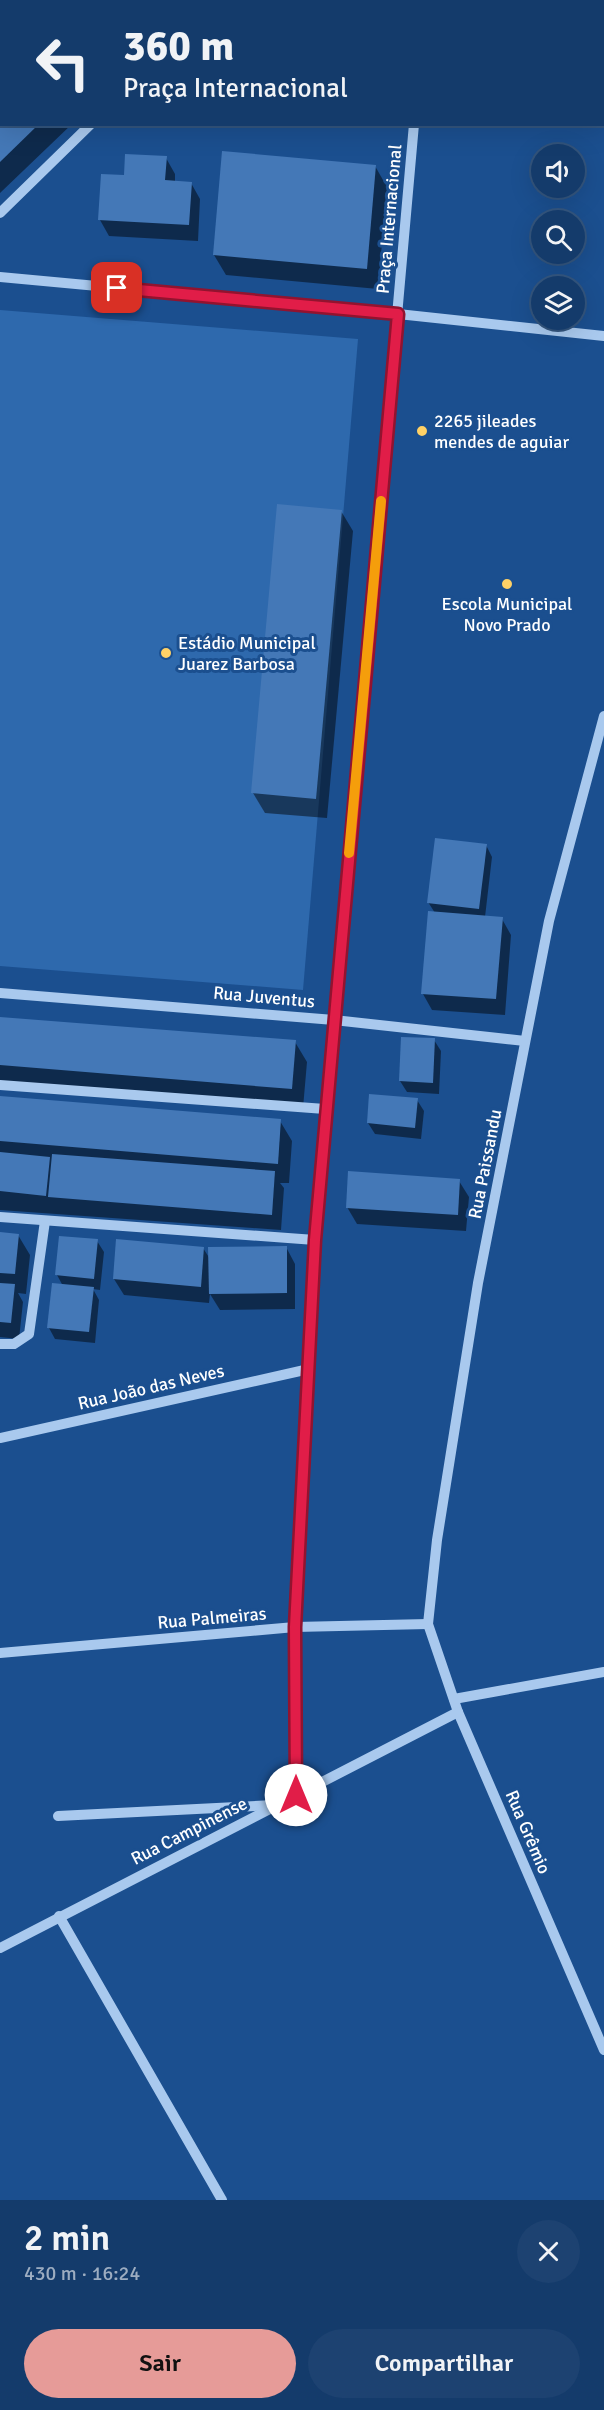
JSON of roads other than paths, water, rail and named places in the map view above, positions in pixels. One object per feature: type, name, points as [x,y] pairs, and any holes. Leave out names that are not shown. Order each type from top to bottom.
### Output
[{"type":"street","points":[[0,213],[89,126]]},
{"type":"street","name":"Praça Internacional","points":[[0,277],[398,314],[414,126]]},
{"type":"street","points":[[296,1795],[295,1627],[315,1240],[398,314],[604,336]]},
{"type":"street","name":"Rua Paissandu","points":[[428,1624],[437,1540],[476,1295],[525,1041],[549,921],[604,716]]},
{"type":"street","name":"Rua Juventus","points":[[0,993],[334,1020],[525,1041]]},
{"type":"street","points":[[0,1085],[325,1109]]},
{"type":"street","points":[[0,1217],[315,1240]]},
{"type":"street","points":[[0,1344],[14,1344],[29,1334],[45,1221]]},
{"type":"street","name":"Rua João das Neves","points":[[0,1438],[309,1369]]},
{"type":"street","name":"Rua Palmeiras","points":[[0,1653],[295,1627],[428,1624]]},
{"type":"street","name":"Rua Grêmio","points":[[428,1624],[459,1712],[604,2050]]},
{"type":"street","points":[[454,1699],[604,1672]]},
{"type":"street","name":"Rua Campinense","points":[[0,1948],[459,1712]]},
{"type":"street","points":[[58,1816],[277,1805]]},
{"type":"street","points":[[59,1916],[222,2200]]},
{"type":"place","name":"2265 jileades mendes de aguiar","points":[[422,431]]},
{"type":"place","name":"Escola Municipal Novo Prado","points":[[507,584]]},
{"type":"place","name":"Estádio Municipal Juarez Barbosa","points":[[166,653]]}]
